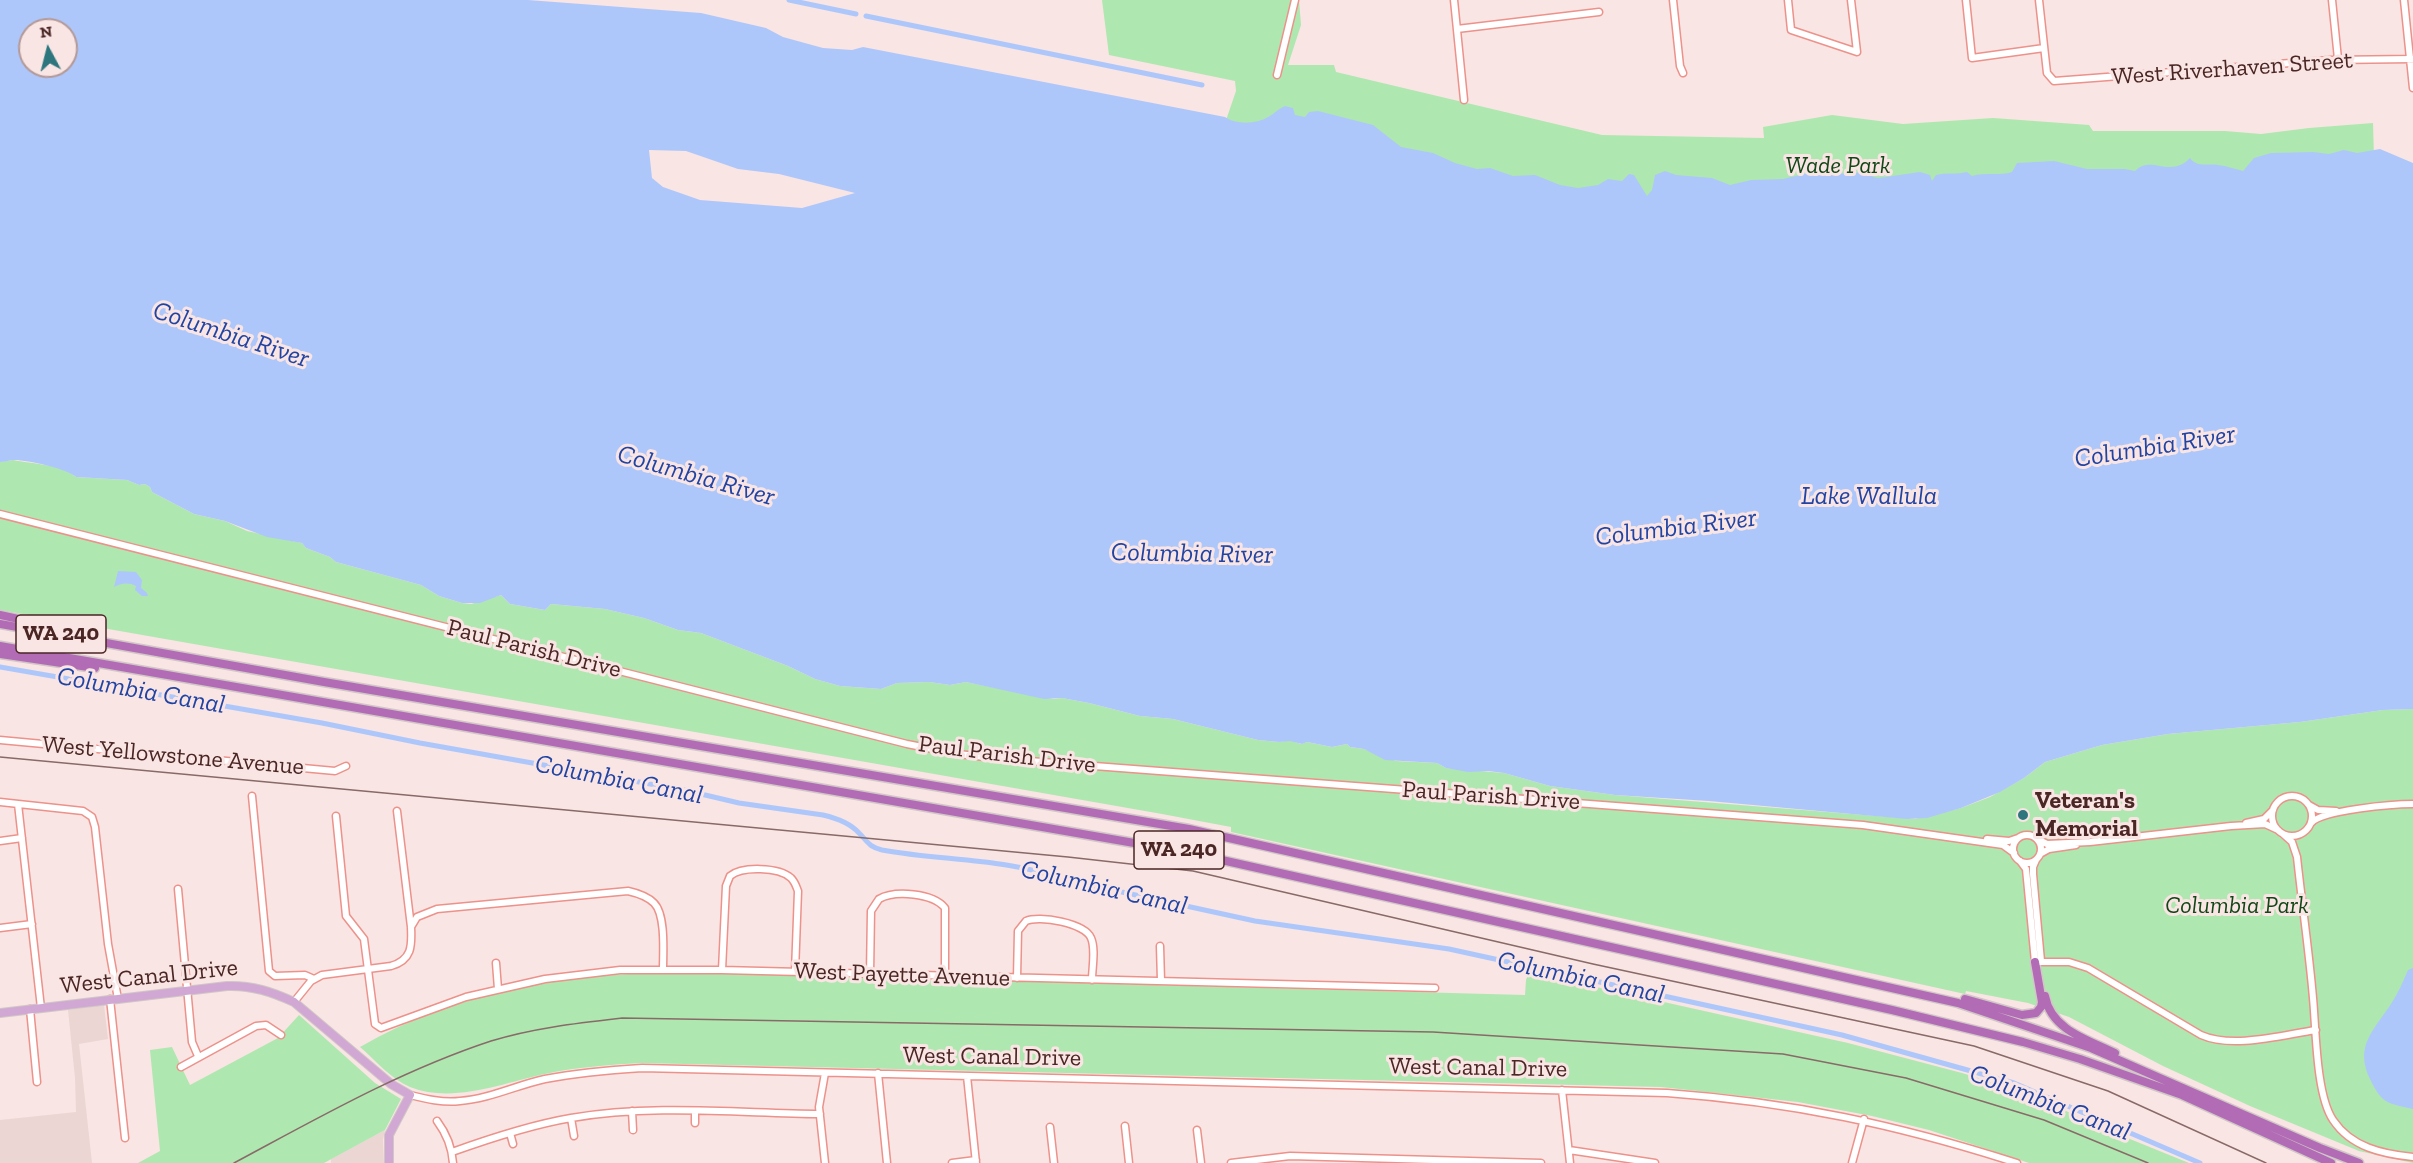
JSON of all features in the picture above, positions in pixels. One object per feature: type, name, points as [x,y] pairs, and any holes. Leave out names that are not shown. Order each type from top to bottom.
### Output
[{"type":"highway","points":[[0,615],[94,635],[122,645]]},
{"type":"highway","name":"WA 240","points":[[0,624],[324,682],[1189,829],[1823,972],[1958,1003],[2062,1036],[2359,1163]]},
{"type":"highway","name":"WA 240","points":[[0,646],[1186,852],[1989,1032],[2080,1059],[2182,1095],[2331,1163]]},
{"type":"highway","points":[[0,654],[102,669],[137,669]]},
{"type":"highway","points":[[1823,972],[1884,981],[2031,1016],[2042,1005],[2038,961]]},
{"type":"highway","points":[[2038,961],[2046,1002],[2058,1022],[2078,1035],[2169,1081]]},
{"type":"highway","points":[[2320,1148],[2350,1163]]},
{"type":"main road","name":"West Canal Drive","points":[[0,1013],[189,990],[247,986],[266,990],[294,1002],[391,1084],[410,1095]]},
{"type":"main road","points":[[390,1163],[389,1135],[410,1095]]},
{"type":"street","points":[[1277,75],[1295,0]]},
{"type":"street","points":[[1454,0],[1464,100]]},
{"type":"street","points":[[1673,0],[1680,66],[1683,73]]},
{"type":"street","points":[[1788,0],[1791,30],[1857,52],[1851,0]]},
{"type":"street","points":[[1966,0],[1972,58],[2044,48],[2039,0]]},
{"type":"street","points":[[2332,0],[2338,59]]},
{"type":"street","points":[[2404,0],[2413,88]]},
{"type":"street","points":[[1457,29],[1599,12]]},
{"type":"street","name":"West Riverhaven Street","points":[[2044,48],[2047,73],[2051,79],[2058,82],[2338,59],[2411,59]]},
{"type":"street","name":"Paul Parish Drive","points":[[0,514],[939,751],[1003,759],[1863,825],[2005,845],[2014,853]]},
{"type":"street","name":"West Yellowstone Avenue","points":[[0,740],[335,771],[346,766]]},
{"type":"street","points":[[252,796],[269,970],[275,976],[305,975],[314,979]]},
{"type":"street","points":[[2231,826],[2264,819],[2279,801],[2289,796],[2299,798],[2320,811],[2349,811]]},
{"type":"street","points":[[0,802],[83,811],[92,817],[114,999],[125,1138]]},
{"type":"street","points":[[18,804],[41,1008]]},
{"type":"street","points":[[2308,804],[2312,814],[2311,824]]},
{"type":"street","points":[[2413,804],[2318,817],[2298,840],[2297,857],[2316,1030],[2328,1111],[2336,1124],[2351,1138],[2367,1148],[2413,1157]]},
{"type":"street","points":[[2274,809],[2273,822],[2291,840],[2297,857]]},
{"type":"street","points":[[294,1002],[314,979],[328,974],[391,966],[406,958],[411,950],[411,927],[398,811]]},
{"type":"street","points":[[336,816],[346,916],[364,939],[368,969]]},
{"type":"street","points":[[2020,861],[2028,863],[2049,849],[2090,842],[2231,826],[2265,824],[2294,836],[2304,832]]},
{"type":"street","points":[[2038,961],[2026,869],[2014,853],[2016,842],[2021,837],[2029,836],[2047,844],[2090,842]]},
{"type":"street","name":"Paul Parish Drive","points":[[1968,840],[2009,841],[2021,837]]},
{"type":"street","points":[[0,841],[22,838]]},
{"type":"street","points":[[2037,839],[2041,846],[2032,869],[2038,961]]},
{"type":"street","points":[[722,970],[726,886],[730,876],[744,869],[778,872],[794,881],[798,891],[795,972]]},
{"type":"street","points":[[178,890],[192,1042],[198,1056]]},
{"type":"street","points":[[411,927],[417,917],[437,909],[616,890],[628,891],[648,898],[660,914],[663,969]]},
{"type":"street","points":[[870,974],[872,911],[879,899],[896,895],[930,898],[945,908],[945,977]]},
{"type":"street","points":[[1017,978],[1018,931],[1026,921],[1040,918],[1080,927],[1089,934],[1092,944],[1092,980]]},
{"type":"street","points":[[0,928],[32,924]]},
{"type":"street","points":[[1161,946],[1161,981]]},
{"type":"street","points":[[2038,961],[2069,962],[2088,968],[2194,1031],[2217,1040],[2238,1041],[2316,1030]]},
{"type":"street","points":[[496,963],[498,988]]},
{"type":"street","name":"West Payette Avenue","points":[[368,969],[378,1028],[385,1028],[435,1007],[498,988],[582,973],[663,969],[1435,988]]},
{"type":"street","points":[[30,1009],[38,1082]]},
{"type":"street","points":[[181,1066],[259,1025],[278,1031]]},
{"type":"street","name":"West Canal Drive","points":[[410,1095],[435,1101],[458,1102],[544,1080],[632,1069],[1667,1093],[1749,1100],[1864,1119],[1951,1142],[2017,1163]]},
{"type":"street","points":[[825,1072],[820,1114],[825,1163]]},
{"type":"street","points":[[878,1073],[887,1163]]},
{"type":"street","points":[[952,1163],[976,1162],[967,1076]]},
{"type":"street","points":[[1562,1090],[1570,1163]]},
{"type":"street","points":[[452,1152],[510,1132],[571,1118],[632,1112],[820,1114]]},
{"type":"street","points":[[632,1112],[633,1130]]},
{"type":"street","points":[[695,1112],[695,1123]]},
{"type":"street","points":[[757,1113],[757,1121]]},
{"type":"street","points":[[571,1118],[574,1136]]},
{"type":"street","points":[[1852,1163],[1864,1119]]},
{"type":"street","points":[[437,1121],[452,1152],[453,1163]]},
{"type":"street","points":[[1125,1126],[1130,1163]]},
{"type":"street","points":[[1050,1127],[1054,1163]]},
{"type":"street","points":[[1197,1130],[1201,1163]]},
{"type":"street","points":[[510,1132],[513,1144]]},
{"type":"street","points":[[1569,1150],[1655,1163]]},
{"type":"street","points":[[1231,1163],[1282,1160],[1541,1163]]},
{"type":"shaded area","points":[[104,1005],[108,1039],[79,1044],[92,1163],[0,1163],[0,1120],[76,1112],[68,1010]]},
{"type":"shaded area","points":[[385,1130],[384,1163],[331,1163],[331,1159]]},
{"type":"green space","name":"Wade Park","points":[[1102,0],[1299,0],[1301,25],[1288,65],[1334,65],[1336,72],[1602,135],[1764,138],[1763,127],[1832,115],[1903,124],[1993,118],[2089,125],[2093,131],[2225,131],[2261,134],[2373,123],[2374,159],[2354,167],[1709,213],[1223,129],[1236,91],[1235,81],[1109,55]]},
{"type":"green space","name":"Columbia Park","points":[[13,460],[63,469],[76,477],[127,480],[139,485],[145,484],[152,492],[194,514],[225,521],[247,531],[302,543],[306,548],[330,557],[336,562],[421,585],[439,596],[462,603],[471,604],[501,595],[510,604],[545,610],[551,604],[605,609],[644,618],[678,630],[701,633],[788,666],[815,679],[840,686],[881,689],[897,683],[929,682],[950,685],[966,682],[1053,699],[1062,698],[1089,703],[1140,716],[1173,719],[1258,740],[1279,742],[1290,740],[1301,744],[1307,742],[1332,747],[1347,744],[1350,747],[1364,749],[1396,761],[1437,763],[1446,768],[1504,773],[1550,786],[1615,795],[1915,819],[1961,808],[1990,797],[2024,778],[2045,762],[2102,745],[2168,734],[2300,722],[2383,710],[2413,709],[2413,1163],[2359,1151],[2250,1106],[2163,1066],[2069,1017],[2028,1003],[1966,991],[1965,994],[1231,832],[1231,827],[0,610],[0,462]]},
{"type":"green space","points":[[673,972],[1525,995],[1529,972],[1848,1043],[1962,1073],[2031,1094],[2093,1124],[2189,1163],[2029,1163],[1929,1130],[1872,1116],[1798,1102],[1661,1087],[641,1063],[569,1070],[478,1090],[443,1093],[426,1092],[403,1084],[360,1047],[434,1012],[473,999],[551,982]]},
{"type":"green space","points":[[299,1015],[375,1083],[401,1099],[385,1130],[324,1163],[138,1163],[160,1151],[150,1050],[172,1047],[190,1085],[278,1038]]},
{"type":"water","name":"Lake Wallula","points":[[0,0],[528,0],[701,13],[766,28],[783,37],[823,48],[852,50],[863,47],[1241,122],[1263,119],[1285,106],[1293,108],[1295,115],[1305,117],[1309,112],[1318,111],[1373,125],[1401,147],[1433,153],[1455,163],[1477,169],[1490,168],[1513,176],[1535,175],[1560,185],[1578,188],[1598,185],[1608,179],[1622,181],[1629,174],[1634,175],[1647,196],[1652,190],[1655,175],[1665,171],[1676,175],[1712,178],[1730,185],[1751,180],[1783,179],[1817,171],[1848,174],[1868,171],[1873,177],[1879,178],[1920,172],[1930,175],[1932,181],[1936,175],[1940,174],[1967,172],[1972,176],[2003,174],[2012,172],[2017,163],[2054,161],[2087,169],[2135,171],[2141,166],[2148,165],[2175,166],[2183,164],[2190,158],[2199,164],[2221,165],[2243,171],[2254,158],[2271,153],[2329,154],[2344,150],[2357,153],[2380,149],[2413,163],[2413,709],[2383,710],[2300,722],[2168,734],[2102,745],[2045,762],[2000,792],[1961,808],[1927,818],[1907,819],[1615,795],[1550,786],[1504,773],[1468,772],[1446,768],[1437,763],[1385,760],[1364,749],[1350,747],[1347,744],[1332,747],[1307,742],[1302,744],[1290,741],[1258,740],[1173,719],[1140,716],[1062,698],[1044,699],[966,682],[950,685],[929,682],[897,683],[881,689],[840,686],[815,679],[788,666],[701,633],[678,630],[644,618],[605,609],[551,604],[545,610],[510,604],[501,595],[480,603],[462,603],[439,596],[421,585],[336,562],[330,557],[306,548],[302,543],[267,537],[225,521],[194,514],[152,492],[145,484],[139,485],[127,480],[76,477],[56,468],[15,460],[0,462]],"holes":[[[649,150],[686,151],[738,169],[779,174],[855,193],[802,208],[700,200],[663,187],[652,178]]]},
{"type":"water","points":[[118,571],[136,572],[142,580],[141,588],[148,596],[142,596],[135,590],[136,586],[131,584],[114,587]]},
{"type":"water","points":[[2413,968],[2413,1109],[2382,1098],[2370,1079],[2364,1057],[2368,1039],[2394,1000],[2408,970]]},
{"type":"waterway","points":[[789,0],[856,14]]},
{"type":"waterway","points":[[866,16],[1202,85]]},
{"type":"waterway","name":"Columbia Canal","points":[[0,667],[322,723],[420,743],[684,790],[739,803],[823,815],[847,824],[871,846],[882,850],[996,863],[1255,921],[1449,949],[1842,1035],[2014,1083],[2200,1163]]},
{"type":"railway","points":[[0,757],[1068,857],[1193,871],[1593,964],[1974,1046],[2108,1091],[2266,1163]]},
{"type":"railway","points":[[234,1163],[360,1096],[457,1053],[491,1041],[539,1029],[622,1018],[1433,1032],[1783,1054],[1906,1078],[2044,1120],[2148,1163]]},
{"type":"place","name":"Veteran's Memorial","points":[[2023,815]]},
{"type":"water label","name":"Columbia River","points":[[231,335]]},
{"type":"water label","name":"Columbia River","points":[[2155,447]]},
{"type":"water label","name":"Columbia River","points":[[696,476]]},
{"type":"water label","name":"Columbia River","points":[[1676,528]]},
{"type":"water label","name":"Columbia River","points":[[1192,554]]}]
